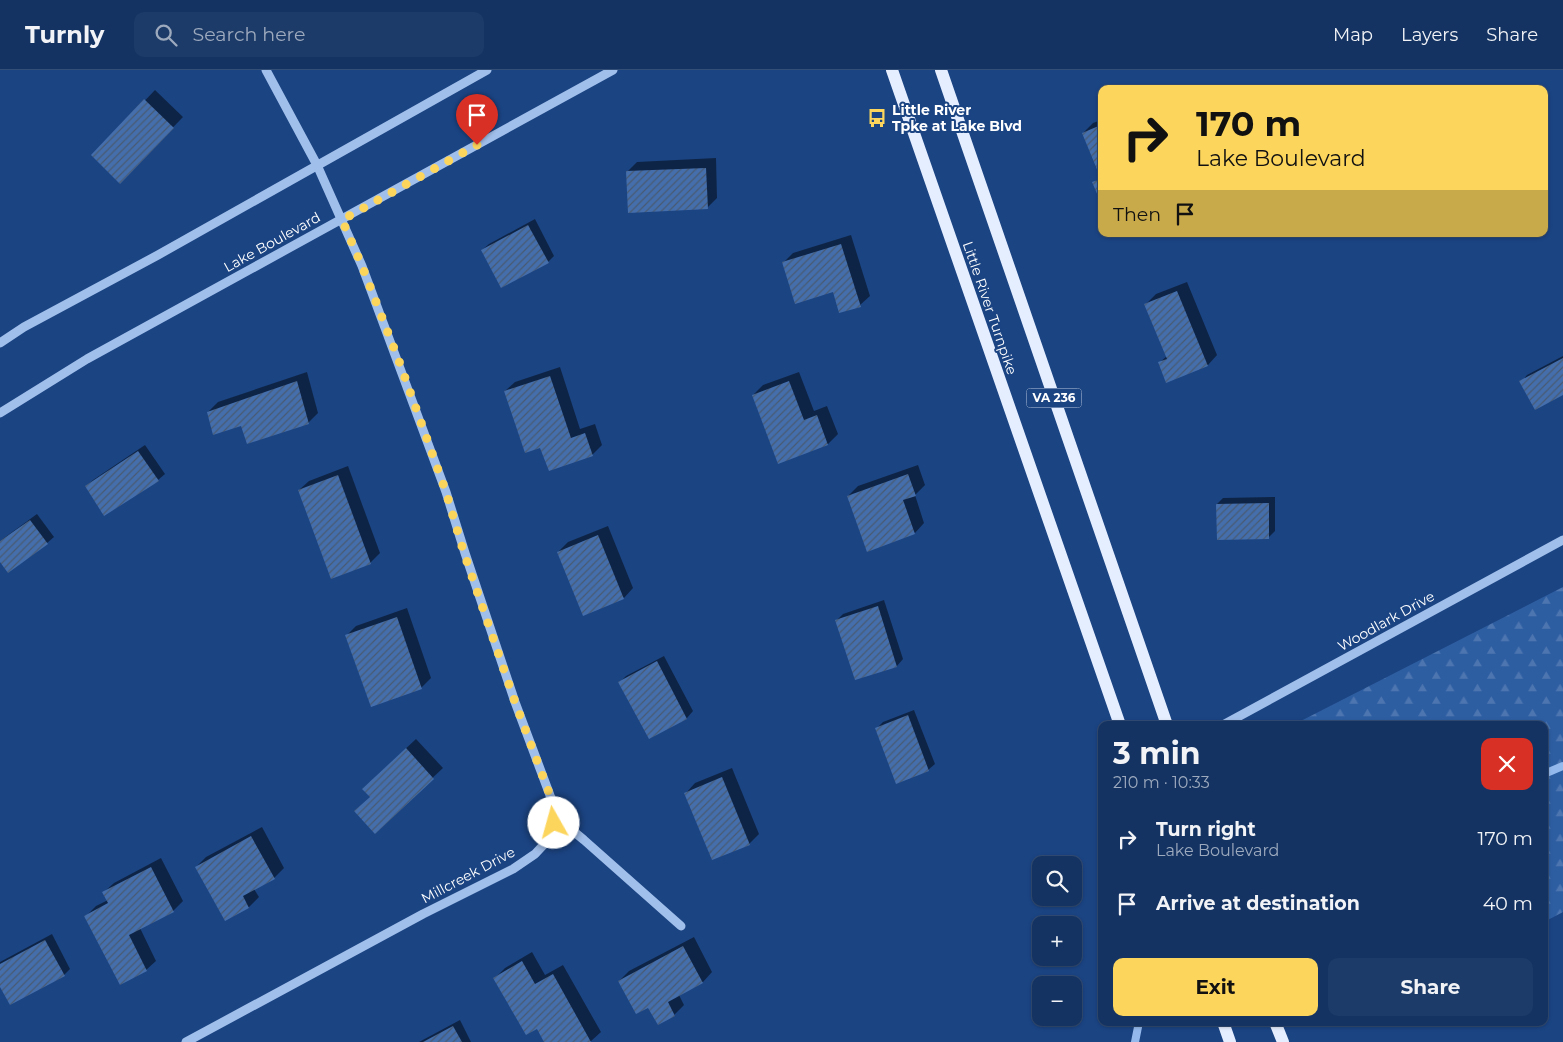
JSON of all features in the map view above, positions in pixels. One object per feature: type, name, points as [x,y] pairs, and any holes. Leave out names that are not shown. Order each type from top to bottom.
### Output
[{"type":"main road","name":"Little River Turnpike","points":[[892,70],[1119,721]]},
{"type":"main road","name":"VA 236","points":[[941,70],[1166,721]]},
{"type":"main road","points":[[1224,1026],[1230,1042]]},
{"type":"main road","points":[[1277,1026],[1283,1042]]},
{"type":"street","points":[[266,70],[317,166]]},
{"type":"street","points":[[0,343],[24,327],[158,255],[487,70]]},
{"type":"street","name":"Lake Boulevard","points":[[0,413],[87,359],[613,70]]},
{"type":"street","name":"Millcreek Drive","points":[[186,1042],[424,914],[513,869],[535,854],[549,839],[554,823],[554,806],[515,702],[464,553],[446,492],[362,266],[317,166]]},
{"type":"street","name":"Woodlark Drive","points":[[1230,721],[1563,540]]},
{"type":"street","points":[[554,816],[591,845],[681,926]]},
{"type":"green space","points":[[1563,587],[1563,912],[1548,920],[1548,721],[1301,721]]},
{"type":"building","points":[[144,99],[174,128],[120,184],[91,155]]},
{"type":"building","points":[[1098,126],[1098,172],[1082,133]]},
{"type":"building","points":[[706,168],[708,209],[628,213],[626,171]]},
{"type":"building","points":[[1098,180],[1098,196],[1092,182]]},
{"type":"building","points":[[528,225],[549,263],[501,288],[481,250]]},
{"type":"building","points":[[841,244],[861,307],[839,313],[833,292],[795,304],[782,262]]},
{"type":"building","points":[[1177,291],[1208,366],[1166,383],[1158,362],[1167,359],[1144,304]]},
{"type":"building","points":[[1563,358],[1563,395],[1535,410],[1519,381]]},
{"type":"building","points":[[550,376],[571,438],[585,433],[593,456],[549,471],[540,448],[525,453],[504,391]]},
{"type":"building","points":[[297,381],[309,424],[247,444],[241,426],[213,435],[207,412]]},
{"type":"building","points":[[789,381],[804,420],[817,415],[828,445],[778,464],[752,395]]},
{"type":"building","points":[[138,451],[159,481],[104,516],[85,486]]},
{"type":"building","points":[[908,474],[916,496],[903,500],[915,534],[867,552],[847,496]]},
{"type":"building","points":[[338,475],[371,564],[331,579],[298,490]]},
{"type":"building","points":[[1269,503],[1269,539],[1217,540],[1216,504]]},
{"type":"building","points":[[30,520],[48,544],[8,573],[0,562],[0,541]]},
{"type":"building","points":[[598,535],[624,599],[583,616],[557,552]]},
{"type":"building","points":[[878,606],[897,667],[855,680],[835,620]]},
{"type":"building","points":[[397,617],[422,689],[371,707],[345,635]]},
{"type":"building","points":[[657,661],[687,719],[649,739],[618,682]]},
{"type":"building","points":[[908,715],[929,771],[896,784],[875,728]]},
{"type":"building","points":[[406,748],[434,779],[375,834],[354,811],[370,797],[362,789]]},
{"type":"building","points":[[722,777],[750,845],[712,860],[684,793]]},
{"type":"building","points":[[251,836],[275,879],[243,896],[249,908],[225,921],[195,867]]},
{"type":"building","points":[[151,867],[174,912],[129,935],[147,971],[120,985],[84,916],[108,903],[102,892]]},
{"type":"building","points":[[45,940],[65,976],[10,1005],[0,987],[0,964]]},
{"type":"building","points":[[683,946],[703,983],[668,1002],[675,1016],[658,1025],[648,1008],[636,1014],[618,981]]},
{"type":"building","points":[[522,961],[535,984],[553,974],[591,1042],[544,1042],[537,1029],[526,1035],[493,978]]},
{"type":"building","points":[[453,1026],[462,1042],[423,1042]]},
{"type":"waterway","points":[[1548,772],[1563,766]]},
{"type":"waterway","points":[[1135,1042],[1138,1026]]},
{"type":"place","name":"Little River Tpke at Lake Blvd","points":[[877,118]]},
{"type":"route","points":[[477,145],[342,220],[399,361],[446,492],[464,553],[489,621],[515,702],[554,806],[554,823]]}]
